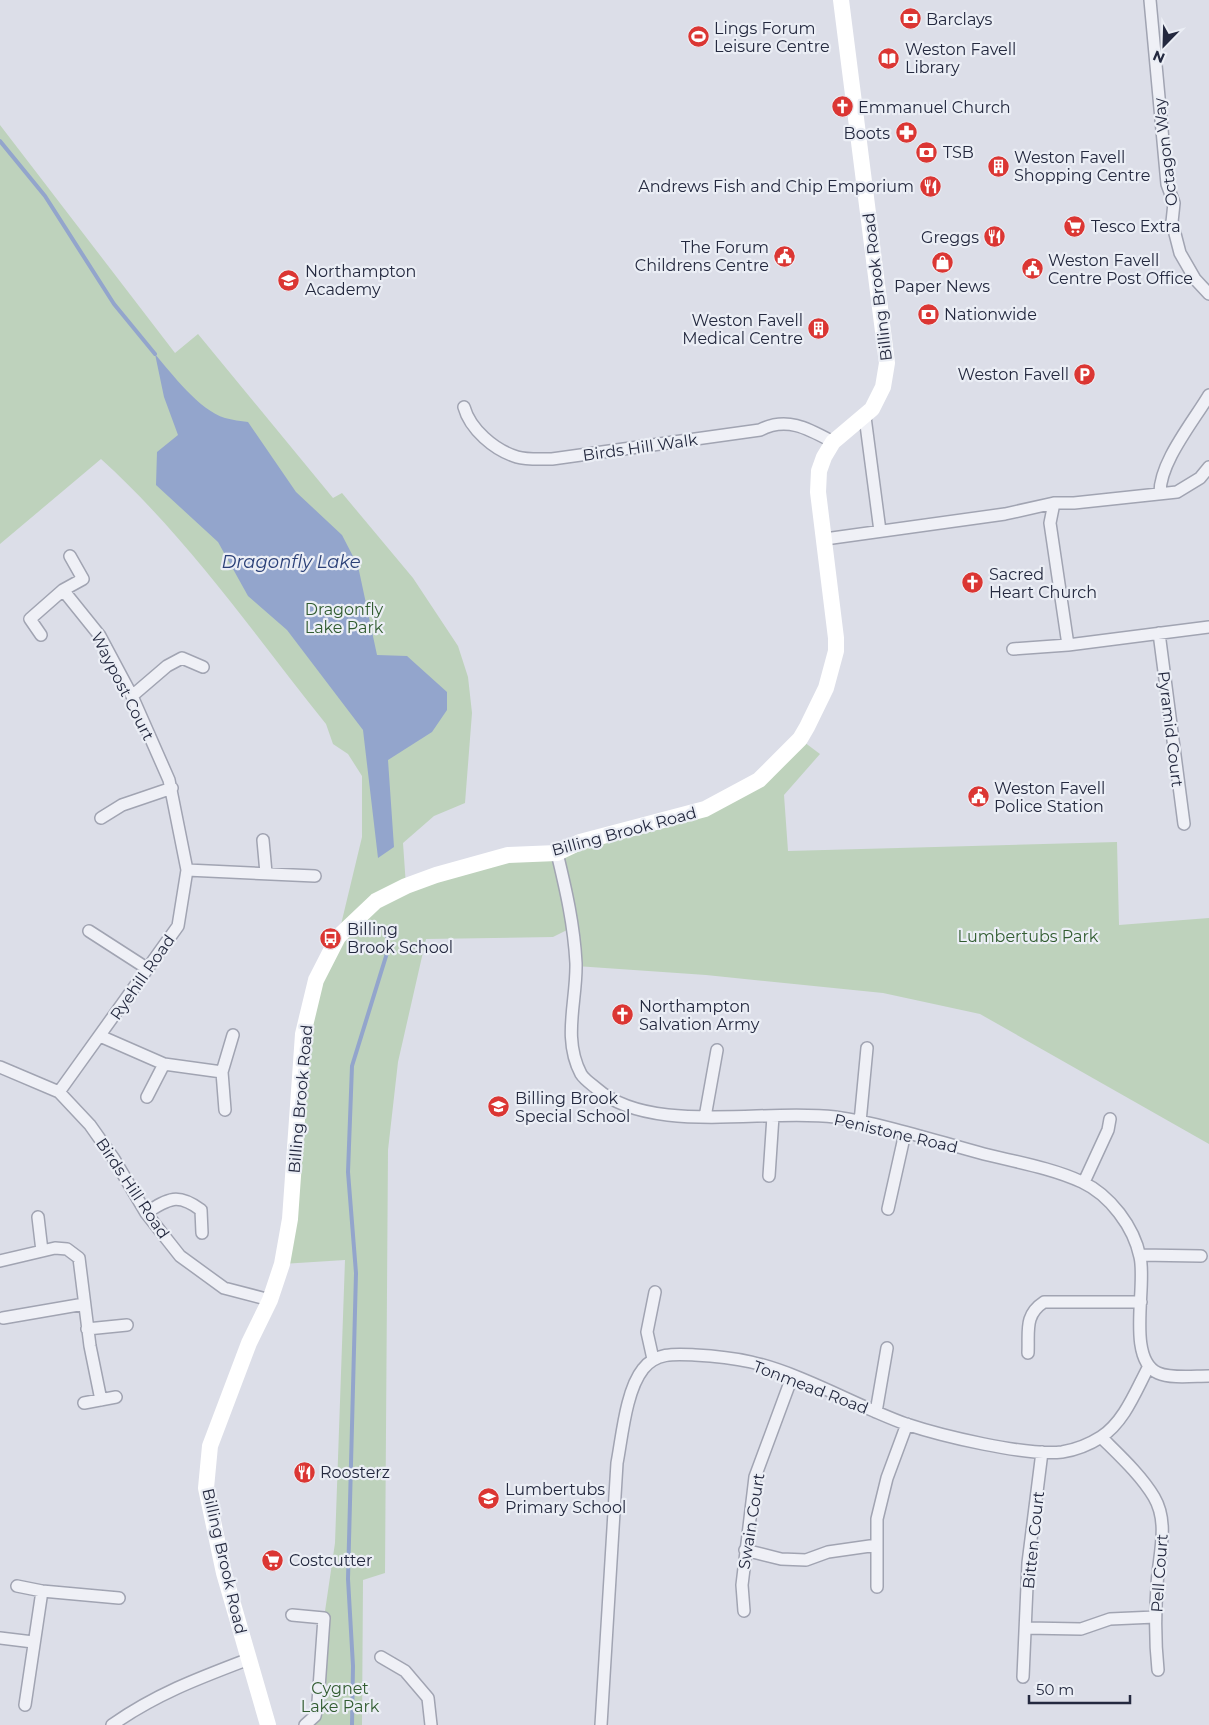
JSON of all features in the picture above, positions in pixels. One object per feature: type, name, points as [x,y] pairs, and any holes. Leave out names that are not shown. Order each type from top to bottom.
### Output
[{"type":"street","name":"Billing Brook Road","points":[[268,1725],[224,1573],[206,1488],[210,1446],[249,1343],[270,1300],[282,1264],[290,1219],[303,1034],[316,980],[338,937],[376,901],[406,886],[436,875],[508,855],[557,853],[580,842],[705,809],[759,780],[800,739],[826,688],[836,651],[825,539],[818,492],[819,471],[833,442],[865,417],[878,400],[886,378],[887,363],[841,0]]},
{"type":"street","name":"Octagon Way","points":[[1150,0],[1167,184],[1174,203],[1172,222],[1180,253],[1195,279],[1209,294]]},
{"type":"street","points":[[1160,494],[1160,482],[1169,460],[1209,395]]},
{"type":"street","name":"Birds Hill Walk","points":[[464,407],[467,417],[489,443],[517,458],[552,459],[760,430],[775,424],[792,423],[808,428],[833,442]]},
{"type":"street","points":[[865,417],[880,531]]},
{"type":"street","points":[[825,539],[1005,514],[1054,503],[1074,503],[1177,492],[1189,486],[1209,467]]},
{"type":"street","points":[[1054,503],[1050,522],[1068,645]]},
{"type":"street","points":[[41,635],[30,619],[64,590],[83,579],[70,556]]},
{"type":"street","name":"Waypost Court","points":[[64,590],[100,636],[132,696],[172,788]]},
{"type":"street","points":[[1013,649],[1068,645],[1209,628]]},
{"type":"street","name":"Pyramid Court","points":[[1159,633],[1184,824]]},
{"type":"street","points":[[132,696],[166,666],[182,658],[203,666]]},
{"type":"street","points":[[101,818],[122,805],[172,788]]},
{"type":"street","name":"Ryehill Road","points":[[59,1092],[178,926],[187,870],[172,788]]},
{"type":"street","points":[[263,840],[266,873]]},
{"type":"street","name":"Penistone Road","points":[[557,853],[571,908],[576,966],[570,1043],[582,1076],[606,1097],[638,1109],[673,1116],[824,1116],[860,1122],[1046,1170],[1084,1182],[1114,1206],[1130,1231],[1140,1255],[1140,1346],[1149,1366]]},
{"type":"street","points":[[187,870],[314,876]]},
{"type":"street","points":[[89,930],[148,969]]},
{"type":"street","points":[[225,1110],[222,1072],[233,1035]]},
{"type":"street","points":[[100,1036],[164,1064],[222,1072]]},
{"type":"street","points":[[860,1122],[867,1048]]},
{"type":"street","points":[[705,1117],[717,1050]]},
{"type":"street","points":[[147,1097],[164,1064]]},
{"type":"street","name":"Birds Hill Road","points":[[0,1067],[59,1092],[90,1125],[114,1159],[146,1212],[180,1256],[224,1288],[270,1300]]},
{"type":"street","points":[[769,1176],[772,1116]]},
{"type":"street","points":[[1084,1182],[1108,1130],[1110,1119]]},
{"type":"street","points":[[888,1209],[904,1133]]},
{"type":"street","points":[[146,1212],[166,1200],[187,1200],[201,1210],[202,1233]]},
{"type":"street","points":[[38,1217],[42,1251]]},
{"type":"street","points":[[0,1261],[55,1248],[67,1249],[79,1258],[87,1329],[101,1400]]},
{"type":"street","points":[[1140,1255],[1201,1256]]},
{"type":"street","points":[[601,1725],[617,1463],[623,1428],[635,1384],[643,1369],[654,1359],[647,1332],[655,1292]]},
{"type":"street","points":[[1028,1353],[1029,1321],[1034,1309],[1044,1302],[1141,1302]]},
{"type":"street","points":[[3,1318],[84,1304]]},
{"type":"street","points":[[87,1329],[127,1325]]},
{"type":"street","points":[[876,1412],[887,1348]]},
{"type":"street","name":"Tonmead Road","points":[[654,1359],[669,1353],[712,1356],[752,1362],[792,1376],[907,1424],[942,1435],[1042,1452],[1063,1452],[1101,1437],[1123,1415],[1149,1366]]},
{"type":"street","points":[[1149,1366],[1158,1373],[1209,1376]]},
{"type":"street","name":"Swain Court","points":[[744,1611],[742,1585],[755,1476],[792,1376]]},
{"type":"street","points":[[84,1403],[116,1397]]},
{"type":"street","points":[[877,1587],[877,1519],[887,1478],[907,1424]]},
{"type":"street","name":"Pell Court","points":[[1101,1437],[1154,1496],[1161,1512],[1163,1533],[1158,1566],[1155,1617],[1158,1670]]},
{"type":"street","name":"Bitten Court","points":[[1023,1677],[1028,1563],[1042,1452]]},
{"type":"street","points":[[745,1550],[781,1559],[806,1560],[828,1552],[877,1545]]},
{"type":"street","points":[[17,1586],[42,1591],[119,1598]]},
{"type":"street","points":[[25,1705],[42,1591]]},
{"type":"street","points":[[292,1615],[324,1618],[318,1702],[314,1716],[305,1725]]},
{"type":"street","points":[[1026,1628],[1081,1629],[1110,1619],[1155,1617]]},
{"type":"street","points":[[0,1638],[33,1642]]},
{"type":"street","points":[[381,1657],[405,1671],[428,1698],[431,1725]]},
{"type":"street","points":[[112,1725],[141,1704],[189,1681],[249,1660]]},
{"type":"green space","points":[[0,125],[175,353],[198,334],[333,498],[342,493],[413,578],[458,646],[468,677],[472,713],[465,803],[434,816],[403,843],[406,886],[436,875],[557,853],[705,809],[759,780],[800,739],[820,754],[784,795],[788,851],[1117,842],[1119,925],[1209,918],[1209,1144],[980,1014],[883,993],[706,975],[576,966],[573,927],[553,937],[426,939],[398,1062],[388,1150],[385,1573],[363,1580],[362,1725],[305,1725],[315,1716],[324,1618],[335,1543],[345,1260],[282,1264],[303,1034],[338,937],[362,837],[362,776],[348,754],[333,744],[326,724],[219,587],[162,521],[101,459],[0,544]]},
{"type":"water","name":"Dragonfly Lake","points":[[155,354],[187,391],[205,407],[225,418],[248,422],[296,492],[342,535],[358,566],[377,655],[407,656],[447,692],[447,710],[432,732],[388,760],[394,847],[378,858],[363,730],[287,630],[248,596],[218,542],[156,485],[157,452],[178,435],[164,397]]},
{"type":"waterway","points":[[0,141],[45,196],[114,304],[155,354]]},
{"type":"waterway","points":[[352,1725],[353,1666],[348,1579],[356,1273],[348,1172],[352,1066],[387,953],[387,928]]},
{"type":"place","name":"Barclays","points":[[910,19]]},
{"type":"place","name":"Lings Forum Leisure Centre","points":[[698,37]]},
{"type":"place","name":"Weston Favell Library","points":[[889,58]]},
{"type":"place","name":"Emmanuel Church","points":[[842,107]]},
{"type":"place","name":"Boots","points":[[906,133]]},
{"type":"place","name":"TSB","points":[[927,152]]},
{"type":"place","name":"Weston Favell Shopping Centre","points":[[998,166]]},
{"type":"place","name":"Andrews Fish and Chip Emporium","points":[[930,186]]},
{"type":"place","name":"Tesco Extra","points":[[1075,226]]},
{"type":"place","name":"Greggs","points":[[995,237]]},
{"type":"place","name":"The Forum Childrens Centre","points":[[785,256]]},
{"type":"place","name":"Paper News","points":[[942,262]]},
{"type":"place","name":"Weston Favell Centre Post Office","points":[[1032,269]]},
{"type":"place","name":"Northampton Academy","points":[[289,280]]},
{"type":"place","name":"Nationwide","points":[[928,314]]},
{"type":"place","name":"Weston Favell Medical Centre","points":[[819,329]]},
{"type":"place","name":"Weston Favell","points":[[1085,374]]},
{"type":"place","name":"Sacred Heart Church","points":[[973,583]]},
{"type":"place","name":"Weston Favell Police Station","points":[[978,797]]},
{"type":"place","name":"Billing Brook School","points":[[331,938]]},
{"type":"place","name":"Northampton Salvation Army","points":[[623,1015]]},
{"type":"place","name":"Billing Brook Special School","points":[[499,1107]]},
{"type":"place","name":"Roosterz","points":[[304,1472]]},
{"type":"place","name":"Lumbertubs Primary School","points":[[489,1498]]},
{"type":"place","name":"Costcutter","points":[[273,1560]]},
{"type":"park label","name":"Dragonfly Lake Park","points":[[344,618]]},
{"type":"park label","name":"Lumbertubs Park","points":[[1028,936]]},
{"type":"park label","name":"Cygnet Lake Park","points":[[340,1697]]}]
